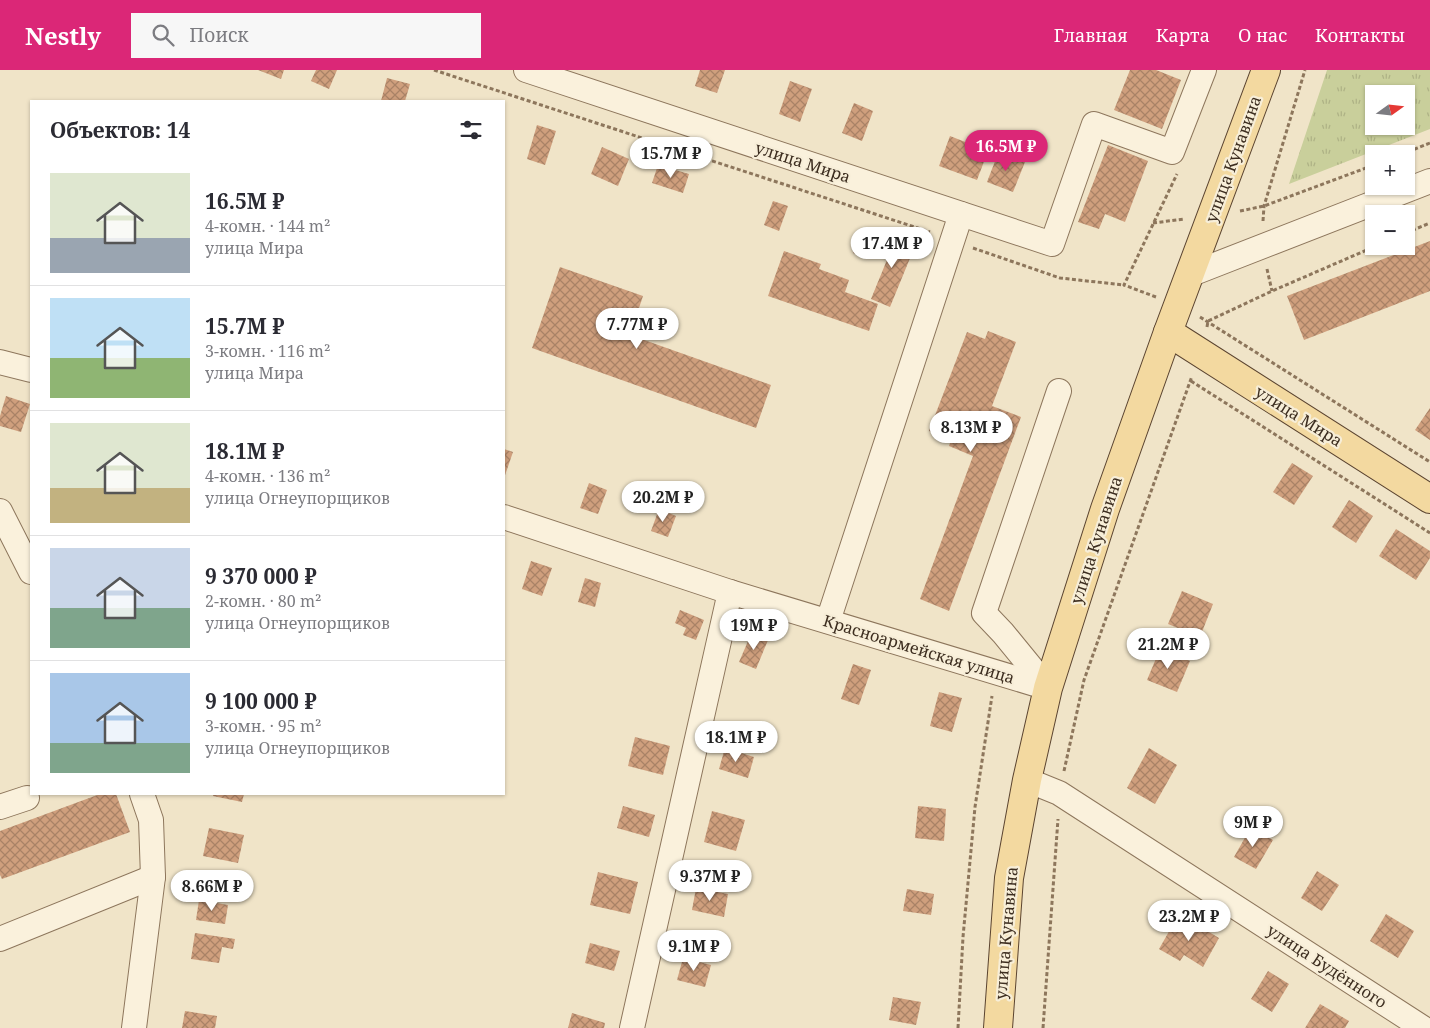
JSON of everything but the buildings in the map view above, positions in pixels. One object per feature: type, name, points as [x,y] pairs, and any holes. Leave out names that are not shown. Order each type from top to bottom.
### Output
[{"type":"main road","name":"улица Кунавина","points":[[998,1028],[1009,878],[1027,780],[1048,688],[1105,509],[1177,305],[1266,70]]},
{"type":"main road","name":"улица Мира","points":[[1168,332],[1430,499]]},
{"type":"street","name":"улица Мира","points":[[526,70],[576,79],[1052,244],[1094,124],[1172,152],[1204,70]]},
{"type":"street","points":[[1189,275],[1430,181]]},
{"type":"street","points":[[828,621],[961,214]]},
{"type":"street","points":[[0,362],[30,370]]},
{"type":"street","points":[[1048,688],[984,613],[1059,391]]},
{"type":"street","points":[[0,511],[30,570]]},
{"type":"street","name":"Красноармейская улица","points":[[505,517],[730,592],[1048,688]]},
{"type":"street","points":[[632,1028],[730,592]]},
{"type":"street","name":"улица Будённого","points":[[1027,780],[1060,793],[1423,1028]]},
{"type":"street","points":[[134,1028],[153,877],[151,820],[142,795]]},
{"type":"street","points":[[0,808],[26,798]]},
{"type":"street","points":[[0,939],[153,877]]},
{"type":"path","points":[[434,70],[953,240],[1060,278],[1124,285],[1177,305],[1208,321],[1430,462]]},
{"type":"path","points":[[1272,291],[1262,247],[1264,206],[1306,70]]},
{"type":"path","points":[[1415,149],[1430,143]]},
{"type":"path","points":[[1153,223],[1212,216],[1264,206],[1365,167]]},
{"type":"path","points":[[1124,285],[1179,169]]},
{"type":"path","points":[[1415,229],[1430,223]]},
{"type":"path","points":[[1043,1028],[1060,793],[1084,680],[1191,381],[1208,321],[1365,251]]},
{"type":"path","points":[[1191,381],[1430,533]]},
{"type":"path","points":[[958,1028],[963,937],[975,807],[995,673]]},
{"type":"green space","points":[[1327,70],[1430,70],[1430,129],[1415,135],[1415,85],[1365,85],[1365,135],[1415,135],[1389,145],[1365,145],[1365,154],[1289,184]]}]
